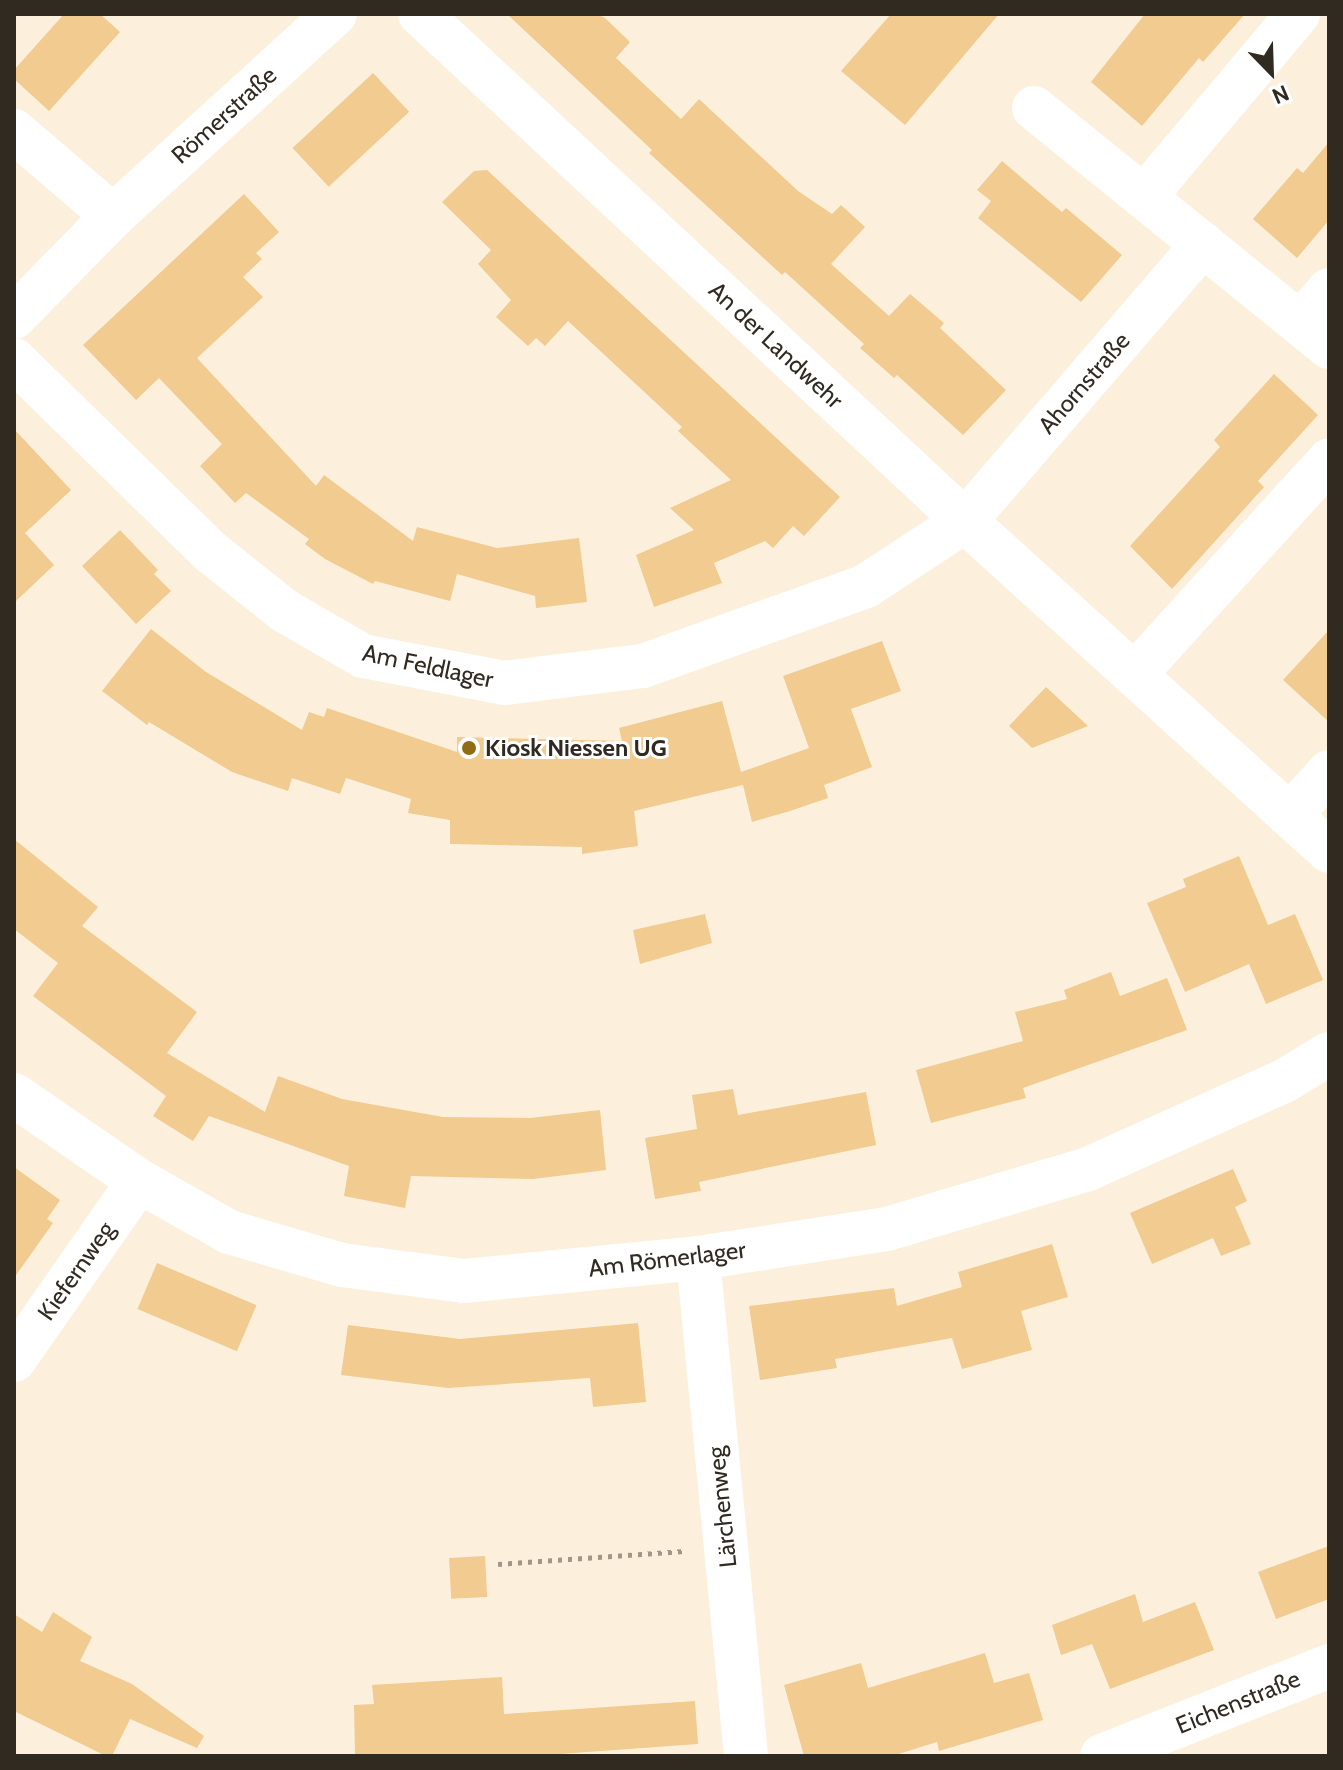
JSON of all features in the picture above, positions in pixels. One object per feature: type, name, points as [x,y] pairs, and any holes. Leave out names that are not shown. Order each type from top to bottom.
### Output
[{"type":"street","name":"Römerstraße","points":[[14,317],[113,216],[335,14]]},
{"type":"street","name":"An der Landwehr","points":[[420,14],[965,521],[1329,851]]},
{"type":"street","points":[[1144,197],[1298,14]]},
{"type":"street","points":[[1034,108],[1315,334],[1329,290]]},
{"type":"street","points":[[14,131],[113,216]]},
{"type":"street","name":"Ahornstraße","points":[[965,521],[1203,244]]},
{"type":"street","name":"Am Feldlager","points":[[14,360],[212,553],[285,611],[363,656],[504,683],[643,666],[866,586],[965,521]]},
{"type":"street","points":[[1134,675],[1329,461]]},
{"type":"street","points":[[1291,814],[1329,772]]},
{"type":"street","name":"Am Römerlager","points":[[14,1095],[139,1181],[229,1232],[342,1265],[464,1281],[698,1258],[887,1229],[1088,1169],[1284,1081],[1329,1054]]},
{"type":"street","name":"Kiefernweg","points":[[14,1360],[139,1181]]},
{"type":"street","name":"Lärchenweg","points":[[698,1258],[746,1756]]},
{"type":"street","name":"Eichenstraße","points":[[1102,1756],[1329,1666]]},
{"type":"path","points":[[498,1564],[726,1548]]},
{"type":"building","points":[[64,14],[100,14],[120,32],[49,111],[14,79],[14,70]]},
{"type":"building","points":[[507,14],[596,14],[605,18],[630,42],[616,58],[681,119],[699,99],[798,191],[832,214],[841,205],[865,227],[831,264],[889,316],[910,294],[944,323],[940,328],[1006,390],[963,435],[897,375],[894,378],[860,348],[864,344],[785,272],[782,275],[649,153],[652,150]]},
{"type":"building","points":[[891,14],[999,14],[905,125],[841,71]]},
{"type":"building","points":[[1145,14],[1245,14],[1203,62],[1199,58],[1142,126],[1091,82]]},
{"type":"building","points":[[373,73],[409,112],[329,187],[293,148]]},
{"type":"building","points":[[1329,142],[1329,220],[1297,258],[1253,219],[1297,168],[1303,173]]},
{"type":"building","points":[[1002,161],[1062,212],[1066,208],[1122,255],[1081,302],[978,218],[991,201],[977,190]]},
{"type":"building","points":[[487,170],[840,497],[804,536],[793,526],[773,548],[765,541],[714,563],[722,583],[654,607],[636,555],[694,530],[670,508],[731,480],[678,431],[682,427],[568,321],[545,346],[536,338],[528,346],[496,317],[511,300],[478,264],[491,250],[442,202],[474,171]]},
{"type":"building","points":[[244,194],[279,232],[256,253],[262,259],[243,277],[263,297],[197,358],[316,486],[324,475],[413,541],[417,527],[497,548],[579,538],[587,602],[536,608],[535,596],[457,574],[450,601],[375,581],[373,584],[325,559],[305,544],[309,539],[246,493],[235,503],[200,466],[222,444],[159,378],[136,400],[83,345]]},
{"type":"building","points":[[1274,374],[1318,415],[1258,481],[1264,487],[1172,589],[1130,546],[1220,447],[1214,440]]},
{"type":"building","points":[[14,429],[71,490],[25,533],[54,565],[14,603]]},
{"type":"building","points":[[120,530],[158,570],[154,574],[171,591],[136,624],[82,566]]},
{"type":"building","points":[[151,629],[206,672],[302,730],[309,712],[324,717],[327,708],[457,752],[457,737],[622,741],[619,728],[722,701],[741,772],[809,748],[783,676],[882,641],[901,691],[851,709],[872,767],[824,785],[828,798],[790,811],[752,822],[743,785],[634,811],[638,846],[582,854],[582,847],[450,844],[450,820],[408,813],[411,799],[346,778],[340,794],[292,778],[288,791],[232,772],[149,722],[147,725],[102,691]]},
{"type":"building","points":[[1329,630],[1329,722],[1283,680]]},
{"type":"building","points":[[1046,687],[1088,726],[1032,748],[1009,726]]},
{"type":"building","points":[[14,839],[98,907],[82,926],[197,1012],[167,1053],[265,1112],[278,1076],[342,1099],[443,1117],[530,1118],[600,1110],[606,1170],[533,1179],[411,1176],[405,1208],[344,1196],[349,1166],[209,1116],[193,1141],[153,1116],[166,1096],[33,996],[58,963],[14,929]]},
{"type":"building","points":[[1239,856],[1268,925],[1295,914],[1323,980],[1266,1004],[1249,964],[1185,992],[1147,903],[1186,887],[1183,879]]},
{"type":"building","points":[[705,914],[712,943],[640,964],[633,930]]},
{"type":"building","points":[[1111,972],[1120,996],[1167,978],[1187,1030],[1023,1088],[1026,1098],[931,1123],[916,1070],[1023,1041],[1015,1012],[1067,999],[1064,990]]},
{"type":"building","points":[[733,1089],[738,1115],[866,1092],[876,1145],[699,1182],[701,1191],[655,1199],[645,1138],[697,1129],[692,1095]]},
{"type":"building","points":[[14,1167],[60,1200],[47,1219],[53,1223],[14,1278]]},
{"type":"building","points":[[1233,1169],[1247,1201],[1235,1207],[1251,1244],[1221,1256],[1213,1238],[1152,1264],[1130,1213]]},
{"type":"building","points":[[1052,1244],[1068,1297],[1021,1311],[1032,1350],[962,1369],[952,1338],[835,1359],[837,1368],[760,1380],[749,1306],[894,1288],[897,1306],[962,1287],[958,1272]]},
{"type":"building","points":[[157,1263],[256,1305],[237,1351],[137,1309]]},
{"type":"building","points":[[638,1323],[646,1402],[593,1407],[590,1378],[448,1388],[341,1375],[348,1325],[460,1339]]},
{"type":"building","points":[[1329,1546],[1329,1599],[1276,1619],[1258,1572]]},
{"type":"building","points":[[485,1556],[487,1597],[451,1599],[449,1558]]},
{"type":"building","points":[[1135,1594],[1143,1622],[1195,1602],[1214,1650],[1110,1689],[1092,1644],[1061,1655],[1052,1625]]},
{"type":"building","points":[[53,1612],[92,1637],[80,1661],[132,1684],[204,1736],[197,1748],[130,1719],[112,1756],[106,1756],[14,1711],[14,1614],[42,1632]]},
{"type":"building","points":[[985,1653],[994,1683],[1029,1673],[1043,1720],[939,1751],[937,1742],[892,1756],[804,1756],[784,1685],[861,1663],[868,1688]]},
{"type":"building","points":[[502,1677],[504,1714],[695,1701],[698,1744],[532,1756],[355,1756],[354,1705],[374,1704],[372,1685]]},
{"type":"place","name":"Kiosk Niessen UG","points":[[469,748]]}]
